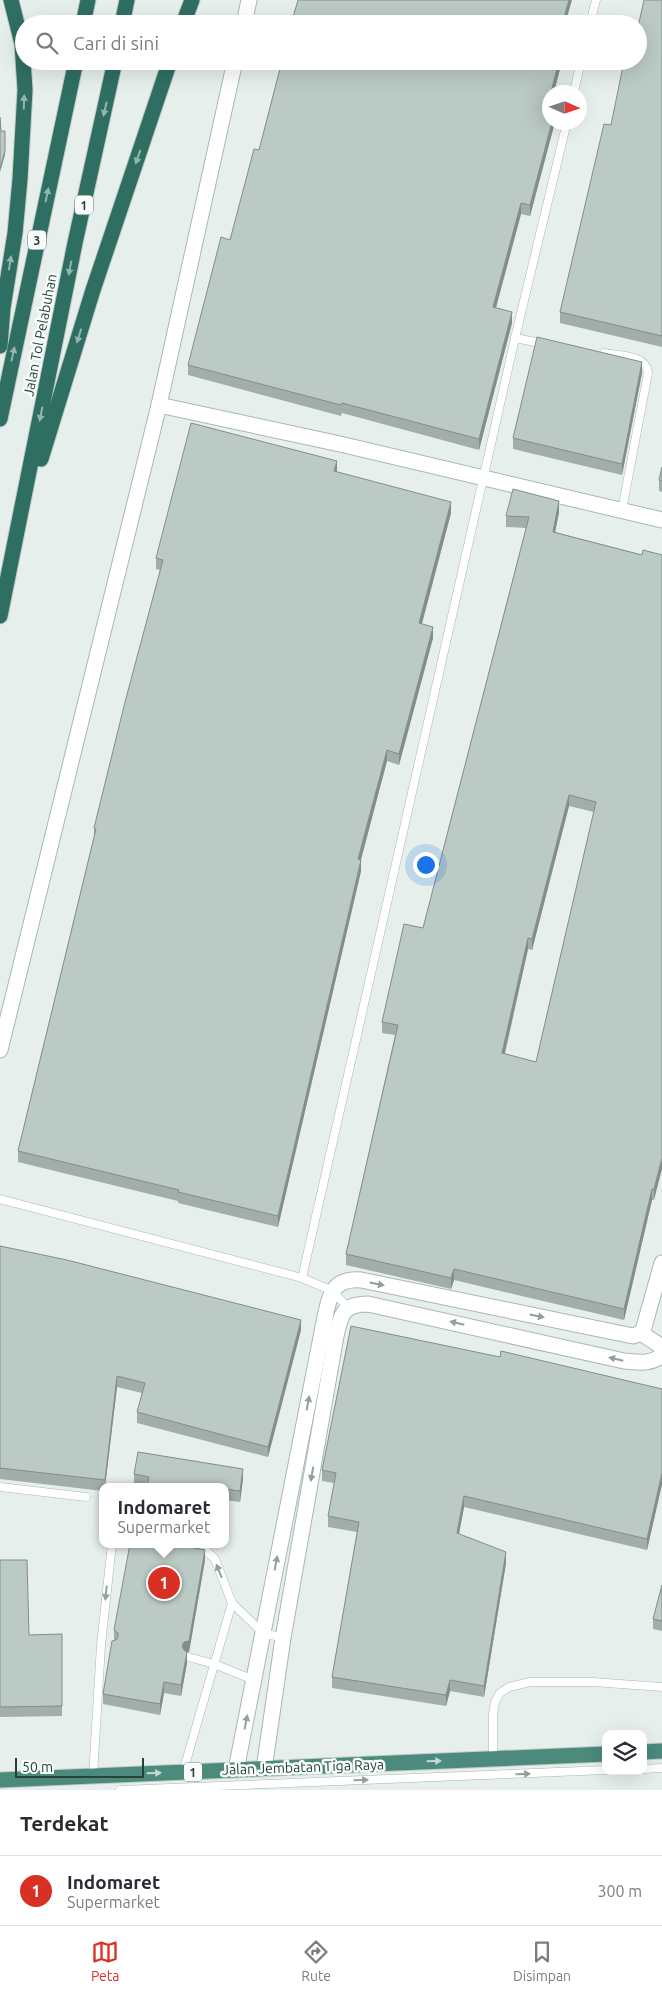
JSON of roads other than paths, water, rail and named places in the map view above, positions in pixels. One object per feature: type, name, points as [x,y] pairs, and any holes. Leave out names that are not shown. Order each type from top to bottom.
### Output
[{"type":"highway","points":[[11,0],[15,16]]},
{"type":"highway","points":[[86,15],[88,0]]},
{"type":"highway","points":[[124,15],[127,0]]},
{"type":"highway","points":[[186,15],[192,0]]},
{"type":"highway","points":[[0,346],[3,308],[17,215],[25,90],[24,70]]},
{"type":"highway","name":"3","points":[[0,418],[74,70]]},
{"type":"highway","name":"Jalan Tol Pelabuhan","points":[[0,616],[18,536],[73,252],[113,70]]},
{"type":"highway","points":[[18,536],[93,290],[167,70]]},
{"type":"highway","points":[[647,1752],[662,1751]]},
{"type":"highway","name":"Jalan Jembatan Tiga Raya","points":[[0,1780],[602,1754]]},
{"type":"street","points":[[246,15],[249,0]]},
{"type":"street","points":[[0,1050],[159,405],[233,70]]},
{"type":"street","points":[[159,405],[340,444],[662,520]]},
{"type":"street","points":[[236,1770],[324,1317],[333,1291],[339,1283],[361,1280],[633,1336],[641,1333],[662,1263]]},
{"type":"street","points":[[264,1769],[283,1638],[336,1336],[342,1314],[347,1307],[368,1304],[624,1361],[645,1363],[657,1360],[662,1355]]},
{"type":"street","points":[[641,1333],[662,1347]]},
{"type":"lane","points":[[592,15],[596,0]]},
{"type":"lane","points":[[576,85],[579,70]]},
{"type":"lane","points":[[302,1278],[515,338],[565,130]]},
{"type":"lane","points":[[515,338],[554,345]]},
{"type":"lane","points":[[591,351],[639,359],[648,368],[622,510]]},
{"type":"lane","points":[[0,1199],[302,1278],[333,1291],[347,1307]]},
{"type":"lane","points":[[0,1487],[86,1498]]},
{"type":"lane","points":[[93,1776],[112,1548]]},
{"type":"lane","points":[[203,1548],[215,1559],[232,1603],[263,1633],[283,1638]]},
{"type":"lane","points":[[184,1772],[232,1603]]},
{"type":"lane","points":[[188,1657],[214,1664],[254,1680]]},
{"type":"lane","points":[[493,1759],[493,1714],[495,1702],[500,1693],[509,1687],[530,1682],[593,1682],[662,1687]]},
{"type":"lane","points":[[647,1769],[662,1768]]},
{"type":"lane","points":[[120,1790],[602,1770]]},
{"type":"place","name":"Indomaret","points":[[164,1583]]}]
